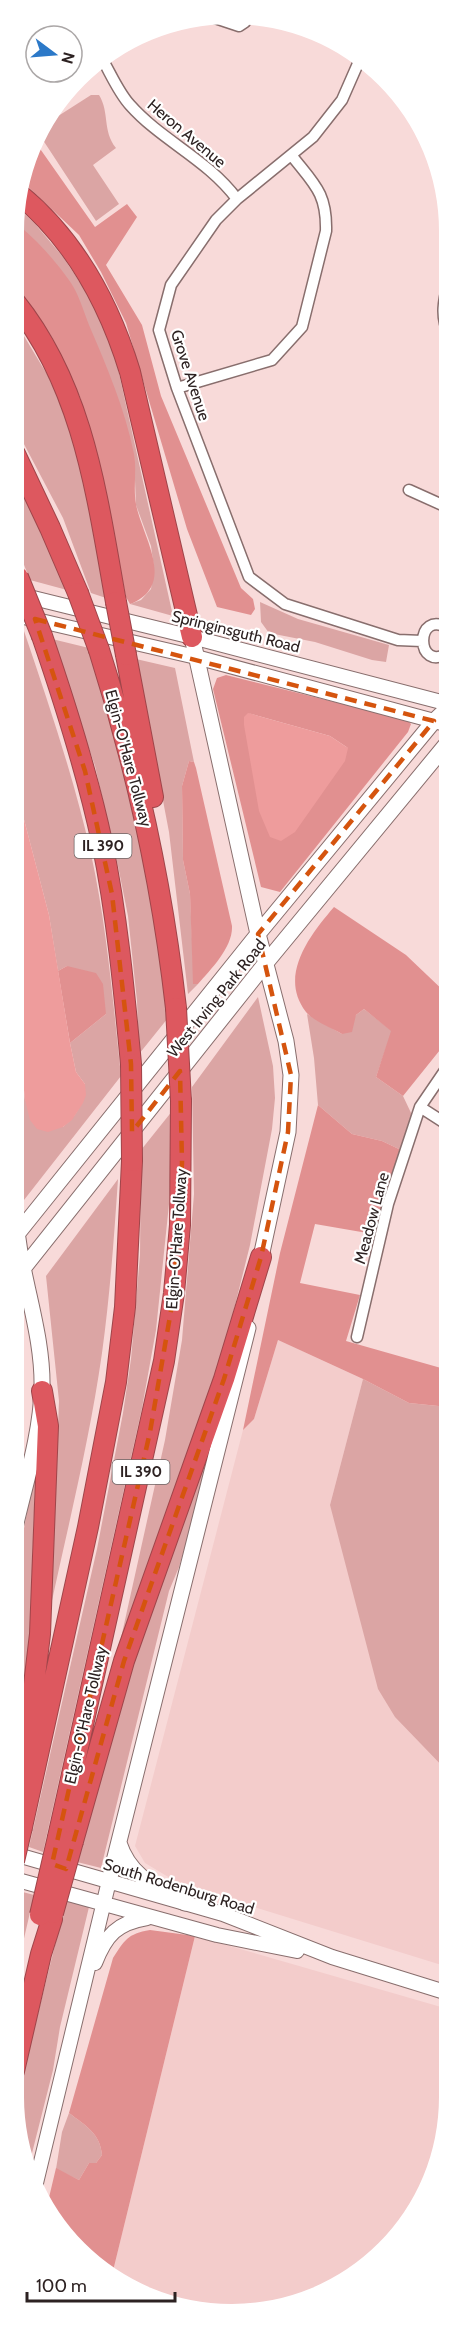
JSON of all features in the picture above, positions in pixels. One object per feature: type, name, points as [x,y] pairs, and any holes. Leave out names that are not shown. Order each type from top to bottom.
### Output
[{"type":"highway","points":[[26,201],[47,220],[87,270],[120,340],[133,383],[192,637]]},
{"type":"highway","points":[[24,315],[47,349],[67,390],[80,426],[93,477],[163,858],[161,895]]},
{"type":"highway","name":"Elgin-O'Hare Tollway","points":[[24,473],[78,592],[99,650],[131,757],[161,895],[176,1008],[181,1101],[180,1225],[174,1293],[164,1361],[66,1839],[24,1996]]},
{"type":"highway","name":"IL 390","points":[[24,604],[60,689],[85,771],[112,894],[131,1064],[132,1161],[126,1295],[117,1382],[88,1527],[24,1818]]},
{"type":"highway","points":[[66,1839],[124,1661],[224,1379],[261,1257]]},
{"type":"highway","points":[[24,1738],[33,1693],[40,1634],[48,1426],[42,1391]]},
{"type":"highway","points":[[24,2028],[41,1954],[46,1917]]},
{"type":"main road","points":[[109,1881],[217,1461],[256,1297],[261,1257],[288,1132],[291,1107],[291,1075],[286,1041],[258,934],[192,637]]},
{"type":"main road","name":"West Irving Park Road","points":[[24,1226],[258,934],[439,725]]},
{"type":"main road","name":"West Irving Park Road","points":[[24,1269],[265,964],[439,753]]},
{"type":"main road","points":[[24,1289],[36,1322],[42,1364],[42,1391],[37,1427],[24,1486]]},
{"type":"main road","points":[[119,1843],[124,1858],[146,1881],[185,1903]]},
{"type":"street","name":"Heron Avenue","points":[[106,66],[129,104],[158,131],[206,165],[237,199]]},
{"type":"street","name":"Grove Avenue","points":[[357,67],[349,88],[313,137],[237,199],[216,220],[171,285],[159,330],[177,388],[249,578],[285,604],[398,640],[422,641]]},
{"type":"street","points":[[177,388],[272,360],[302,327],[326,231],[326,213],[317,188],[292,156]]},
{"type":"street","points":[[409,490],[439,504]]},
{"type":"street","name":"Springinsguth Road","points":[[24,586],[192,637],[439,703]]},
{"type":"street","points":[[24,617],[196,657],[439,722]]},
{"type":"street","points":[[439,625],[429,628],[422,636],[425,651],[434,657],[439,656]]},
{"type":"street","name":"Meadow Lane","points":[[357,1337],[388,1204],[420,1107],[439,1079]]},
{"type":"street","points":[[420,1107],[439,1119]]},
{"type":"street","name":"South Rodenburg Road","points":[[24,1857],[223,1914],[332,1957],[439,1990]]},
{"type":"street","points":[[39,2172],[109,1881]]},
{"type":"street","name":"South Rodenburg Road","points":[[24,1882],[218,1935],[332,1957]]},
{"type":"street","points":[[85,1983],[107,1939],[119,1926],[152,1917]]},
{"type":"highlighted area","points":[[35,619],[434,721],[258,934],[291,1075],[288,1132],[261,1257],[224,1379],[124,1661],[66,1869],[52,1864],[150,1432],[174,1293],[182,1163],[180,1071],[132,1132],[131,1064],[112,894],[85,771]]},
{"type":"shaded area","points":[[91,95],[99,95],[104,108],[109,135],[116,148],[93,165],[119,204],[96,221],[44,142],[61,114]]},
{"type":"shaded area","points":[[41,150],[95,227],[127,204],[137,217],[106,265],[142,325],[161,396],[241,588],[253,599],[255,609],[251,615],[217,607],[187,529],[126,323],[101,272],[79,235],[29,188]]},
{"type":"shaded area","points":[[25,215],[63,257],[91,299],[114,351],[173,616],[130,604],[141,600],[151,589],[154,568],[151,546],[136,505],[134,456],[24,241]]},
{"type":"shaded area","points":[[24,230],[60,268],[74,288],[109,372],[126,421],[135,460],[136,504],[155,573],[152,585],[144,596],[130,604],[126,597],[98,456],[80,397],[52,337],[24,298]]},
{"type":"shaded area","points":[[24,336],[48,376],[71,428],[106,598],[91,593],[63,518],[24,444]]},
{"type":"shaded area","points":[[24,497],[67,590],[30,580],[24,565]]},
{"type":"shaded area","points":[[260,602],[298,619],[389,645],[386,662],[372,660],[315,642],[269,633],[261,622]]},
{"type":"shaded area","points":[[24,631],[69,770],[97,881],[121,1076],[24,1200],[24,1090],[25,1100],[63,1127],[73,1118],[83,1097],[85,1084],[76,1072],[70,1043],[106,1014],[67,966],[58,971],[49,915],[24,819]]},
{"type":"shaded area","points":[[52,639],[89,648],[116,737],[151,890],[168,1018],[139,1054],[137,1001],[128,916],[118,866],[95,766]]},
{"type":"shaded area","points":[[136,659],[175,668],[194,762],[189,761],[182,786],[183,860],[190,894],[194,984],[198,984],[188,994],[169,832]]},
{"type":"shaded area","points":[[226,675],[407,720],[411,724],[408,732],[280,892],[261,887],[213,689],[217,678]],"holes":[[[248,713],[330,736],[348,748]]]},
{"type":"shaded area","points":[[248,713],[330,736],[348,748],[345,761],[295,832],[281,841],[270,837],[259,811],[244,725],[244,717]]},
{"type":"shaded area","points":[[189,761],[194,762],[196,768],[232,926],[225,950],[198,984],[193,984],[190,894],[183,860],[182,786]]},
{"type":"shaded area","points":[[24,819],[49,915],[76,1072],[85,1084],[86,1095],[72,1120],[63,1127],[48,1132],[37,1129],[30,1120],[25,1100]]},
{"type":"shaded area","points":[[334,907],[406,955],[439,986],[439,1051],[403,1096],[376,1077],[391,1031],[364,1009],[356,1015],[352,1032],[342,1034],[309,1015],[298,998],[295,984],[296,970],[300,956]]},
{"type":"shaded area","points":[[67,966],[96,973],[103,984],[106,1014],[70,1043],[58,971]]},
{"type":"shaded area","points":[[258,997],[273,1066],[275,1098],[272,1129],[250,1245],[216,1382],[123,1638],[121,1638],[165,1440],[182,1340],[194,1194],[192,1087]]},
{"type":"shaded area","points":[[364,1009],[392,1031],[376,1077],[403,1096],[412,1115],[401,1150],[382,1141],[352,1134],[318,1105],[307,1014],[342,1034],[356,1015]]},
{"type":"shaded area","points":[[318,1105],[352,1134],[382,1141],[401,1150],[373,1234],[315,1224],[300,1283],[360,1295],[346,1341],[439,1367],[439,1406],[409,1403],[278,1340],[254,1419],[243,1430],[280,1253]]},
{"type":"shaded area","points":[[173,1110],[169,1204],[156,1330],[142,1408],[43,1852],[29,1847],[97,1549],[131,1359],[140,1255],[141,1150]]},
{"type":"shaded area","points":[[118,1179],[110,1288],[92,1417],[51,1605],[59,1401],[46,1276]]},
{"type":"shaded area","points":[[278,1340],[363,1379],[330,1505],[439,1752],[439,1964],[180,1884],[145,1863],[135,1846],[243,1430],[254,1419]]},
{"type":"shaded area","points":[[363,1379],[409,1403],[439,1406],[439,1763],[395,1717],[378,1689],[330,1505]]},
{"type":"shaded area","points":[[217,1426],[220,1427],[179,1567],[169,1591],[101,1868],[77,1862],[135,1659]]},
{"type":"shaded area","points":[[33,1481],[35,1482],[30,1630],[24,1688],[24,1528]]},
{"type":"shaded area","points":[[24,1892],[34,1895],[24,1938]]},
{"type":"shaded area","points":[[66,1901],[89,1907],[32,2152],[26,2124],[24,2070]]},
{"type":"shaded area","points":[[150,1930],[195,1936],[114,2267],[95,2253],[75,2233],[50,2195],[56,2168],[79,2180],[89,2163],[96,2163],[102,2155],[95,2135],[69,2113],[113,1958],[127,1939]]},
{"type":"shaded area","points":[[195,1936],[439,2006],[439,2096],[435,2137],[428,2163],[411,2200],[396,2223],[368,2253],[323,2283],[272,2300],[245,2304],[218,2304],[178,2297],[140,2283],[114,2267]]},
{"type":"shaded area","points":[[69,2113],[95,2135],[101,2147],[102,2155],[96,2163],[89,2163],[79,2180],[56,2169],[62,2132]]}]
